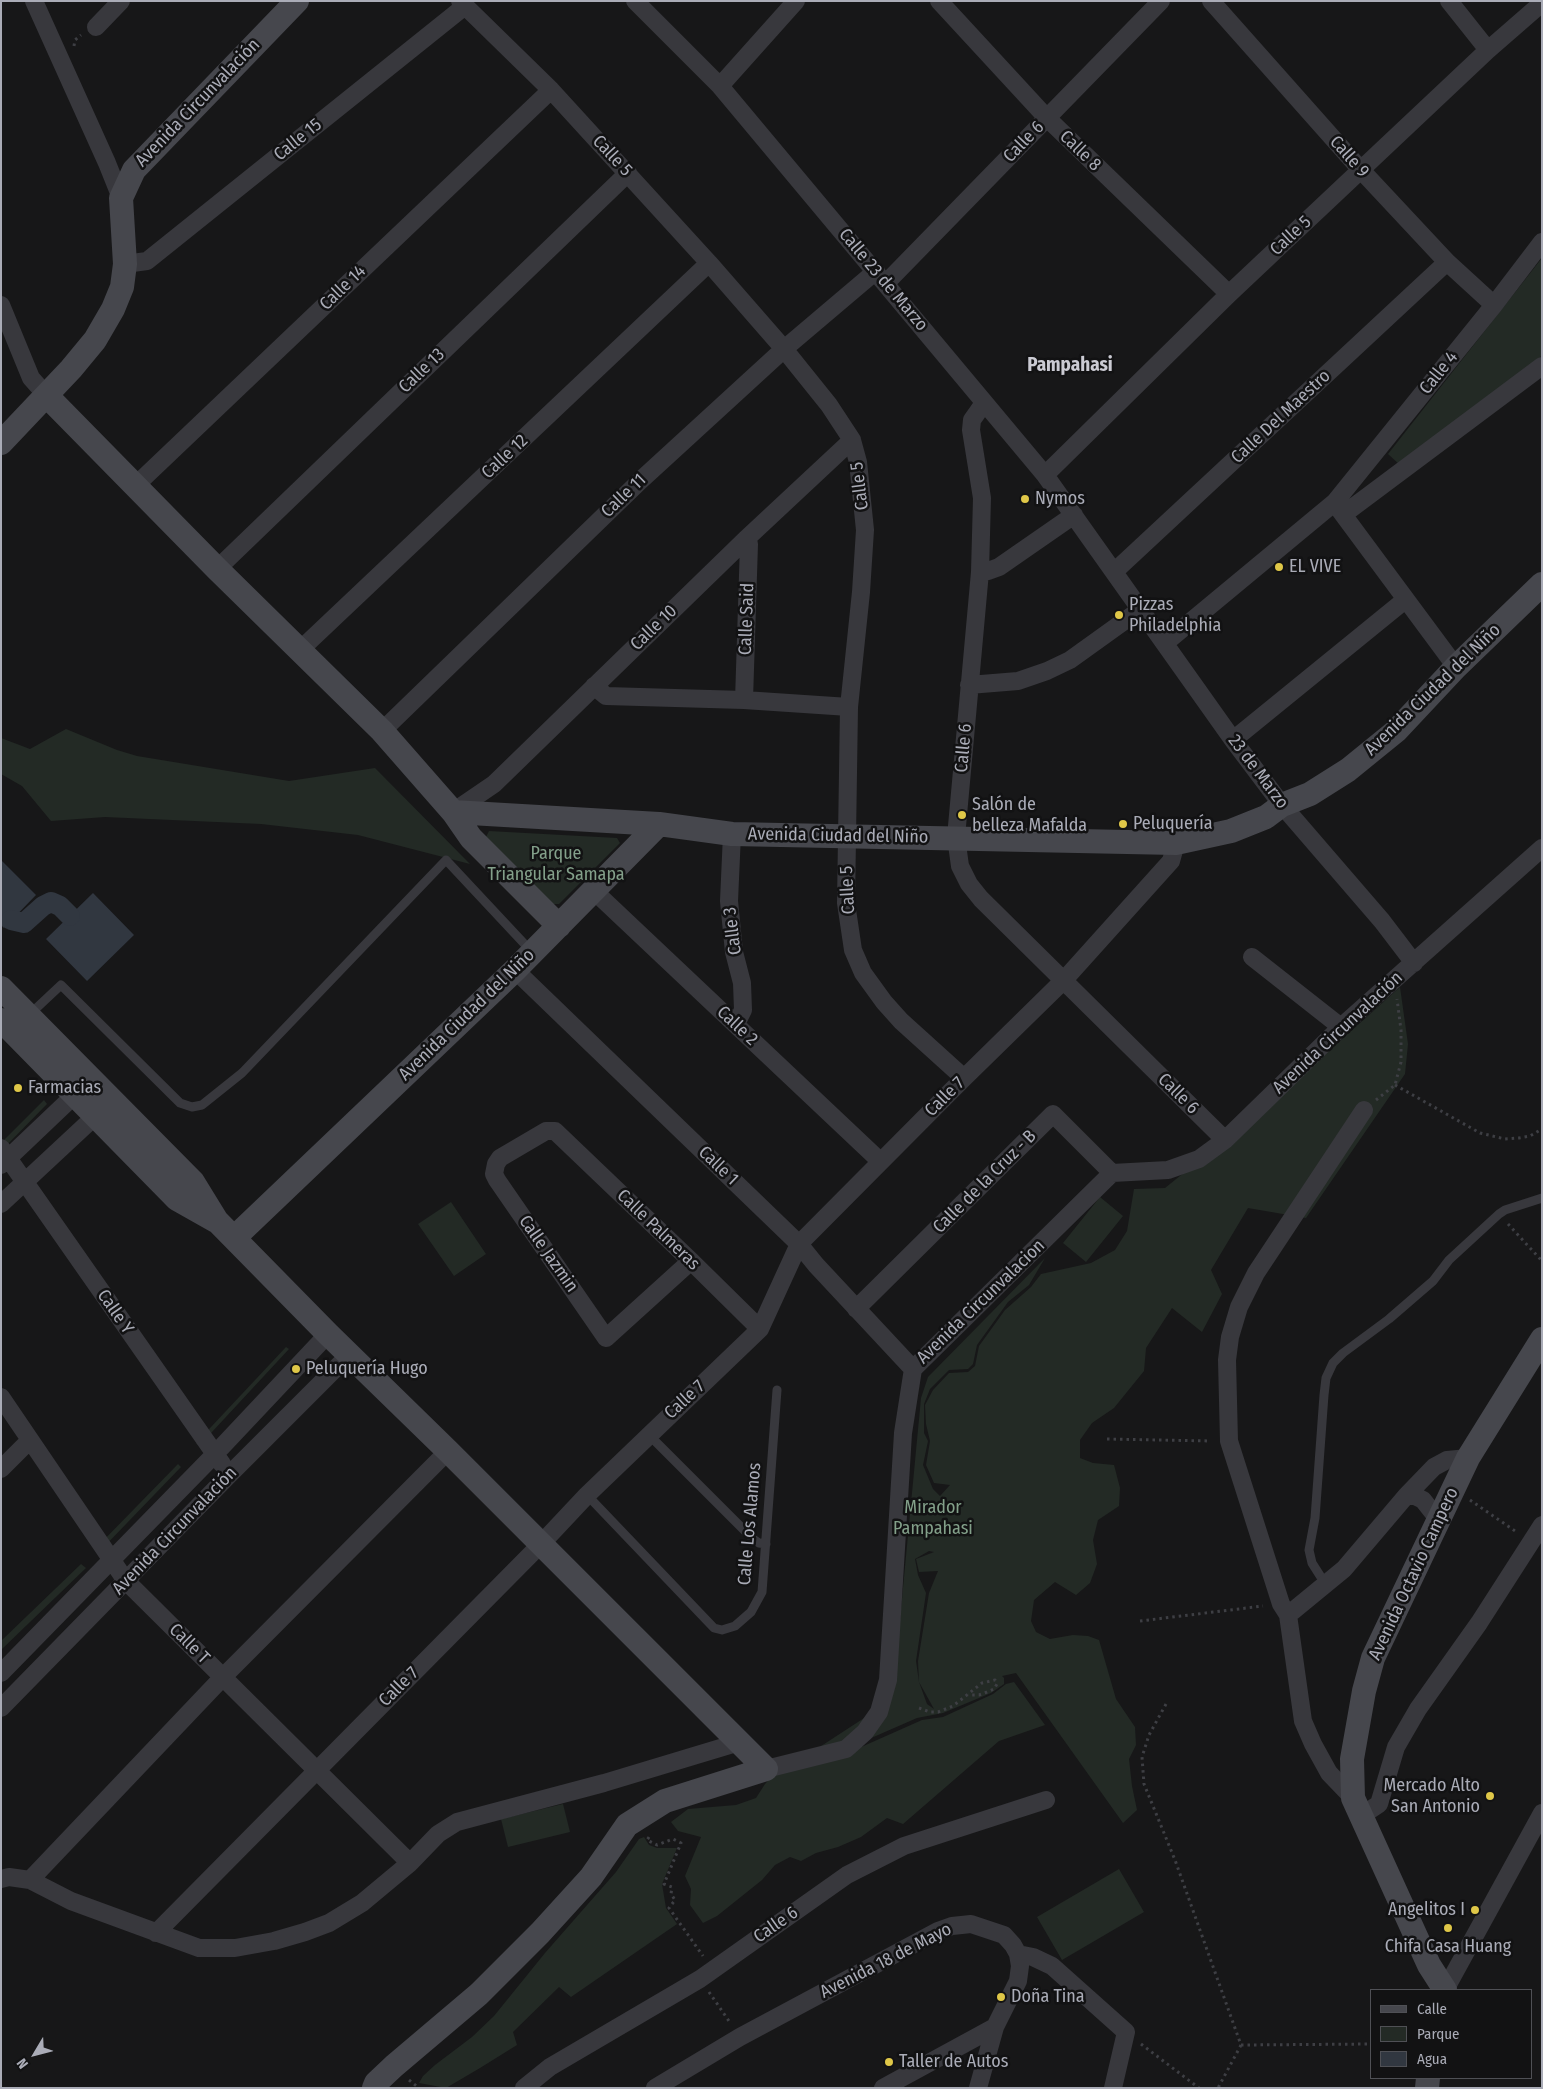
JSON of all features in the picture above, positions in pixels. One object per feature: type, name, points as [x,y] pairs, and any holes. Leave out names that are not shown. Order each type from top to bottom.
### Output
[{"type":"main road","name":"Avenida Circunvalación","points":[[1,443],[47,396],[95,340],[113,309],[122,287],[125,264],[121,198],[134,170],[297,1]]},
{"type":"main road","points":[[47,396],[217,569],[382,731],[453,812],[471,838],[559,926]]},
{"type":"main road","name":"Avenida Ciudad del Niño","points":[[234,1238],[515,970],[659,824],[732,834],[956,837],[1176,843],[1231,832],[1266,818],[1282,805],[1310,794],[1348,770],[1396,731],[1456,667],[1542,584]]},
{"type":"main road","points":[[453,812],[659,824]]},
{"type":"main road","points":[[1,988],[29,1015],[83,1087],[96,1116],[177,1199],[217,1221]]},
{"type":"main road","points":[[1,1020],[83,1087],[112,1100],[194,1182],[217,1221],[349,1355],[448,1451],[766,1769],[664,1801],[627,1825],[591,1877],[540,1933],[479,1994],[394,2066],[376,2083],[374,2088]]},
{"type":"main road","name":"Avenida Octavio Campero","points":[[1444,1989],[1429,1965],[1357,1807],[1352,1760],[1364,1691],[1373,1658],[1468,1458],[1542,1339]]},
{"type":"street","points":[[34,1],[121,198]]},
{"type":"street","points":[[96,27],[121,1]]},
{"type":"street","name":"Calle 23 de Marzo","points":[[635,1],[720,86],[881,277],[1045,475],[1115,571]]},
{"type":"street","points":[[720,86],[796,1]]},
{"type":"street","name":"Calle 8","points":[[939,1],[1047,118],[1229,294]]},
{"type":"street","name":"Calle 6","points":[[881,277],[1047,118],[1161,1]]},
{"type":"street","name":"Calle 9","points":[[1211,1],[1360,170],[1447,262],[1494,305]]},
{"type":"street","points":[[1449,1],[1488,50]]},
{"type":"street","name":"Calle 5","points":[[1045,475],[1229,294],[1488,50],[1542,3]]},
{"type":"street","name":"Calle 5","points":[[463,4],[551,90],[709,263],[784,349],[829,405],[852,440],[858,462],[865,530],[861,592],[849,707],[846,903],[853,950],[863,973],[901,1021],[964,1078]]},
{"type":"street","name":"Calle 15","points":[[125,264],[147,261],[463,4]]},
{"type":"street","name":"Calle 14","points":[[135,486],[551,90]]},
{"type":"street","name":"Calle 13","points":[[217,569],[628,173]]},
{"type":"street","name":"Calle 4","points":[[1165,643],[1339,508],[1542,242]]},
{"type":"street","name":"Calle Del Maestro","points":[[1115,571],[1447,262]]},
{"type":"street","name":"Calle 12","points":[[300,650],[709,263]]},
{"type":"street","name":"Calle 11","points":[[382,731],[641,480],[784,349],[881,277]]},
{"type":"street","points":[[1,305],[32,378],[47,396]]},
{"type":"street","points":[[1456,667],[1339,508],[1542,366]]},
{"type":"street","name":"Calle 6","points":[[984,403],[975,412],[971,430],[982,498],[980,572],[956,837],[960,866],[969,884],[981,899],[1225,1140]]},
{"type":"street","name":"Calle 10","points":[[453,812],[494,784],[746,539],[852,440]]},
{"type":"street","points":[[980,572],[988,572],[999,567],[1074,515]]},
{"type":"street","name":"Calle Said","points":[[744,700],[749,544],[746,539]]},
{"type":"street","name":"23 de Marzo","points":[[1115,571],[1233,740],[1282,805],[1382,921],[1414,963]]},
{"type":"street","points":[[1233,740],[1405,600]]},
{"type":"street","points":[[969,685],[1018,681],[1048,672],[1070,660],[1141,609]]},
{"type":"street","points":[[594,686],[606,696],[744,700],[849,707]]},
{"type":"street","name":"Calle 3","points":[[732,834],[729,901],[734,952],[742,983],[743,1010],[736,1024]]},
{"type":"street","name":"Calle 7","points":[[156,1933],[541,1544],[587,1495],[760,1329],[799,1244],[880,1161],[1064,980],[1171,862],[1176,843]]},
{"type":"street","name":"Avenida Circunvalación","points":[[1112,1173],[1168,1170],[1199,1159],[1225,1140],[1341,1027],[1542,848]]},
{"type":"street","name":"Calle 2","points":[[594,891],[880,1161]]},
{"type":"street","points":[[1252,957],[1341,1027]]},
{"type":"street","name":"Calle 1","points":[[515,970],[799,1244],[912,1369]]},
{"type":"street","points":[[4,1157],[83,1087]]},
{"type":"street","points":[[1,1204],[112,1100]]},
{"type":"street","points":[[1364,1110],[1256,1272],[1239,1307],[1230,1337],[1227,1360],[1230,1441],[1284,1609],[1303,1721],[1329,1773],[1357,1807],[1379,1804],[1396,1747],[1418,1709],[1479,1623],[1542,1525]]},
{"type":"street","name":"Calle de la Cruz - B","points":[[856,1309],[1054,1114],[1112,1173]]},
{"type":"street","name":"Calle Palmeras","points":[[494,1168],[500,1158],[546,1131],[555,1131],[760,1329]]},
{"type":"street","name":"Calle Y","points":[[4,1157],[24,1181],[229,1475]]},
{"type":"street","name":"Calle Jazmin","points":[[494,1168],[497,1180],[606,1338],[691,1261]]},
{"type":"street","name":"Avenida Circunvalacion","points":[[766,1769],[846,1749],[865,1732],[879,1712],[888,1680],[903,1433],[912,1369],[1112,1173]]},
{"type":"street","name":"Avenida Circunvalación","points":[[1,1673],[215,1454],[328,1334]]},
{"type":"street","name":"Avenida Circunvalación","points":[[1,1708],[349,1355]]},
{"type":"street","name":"Calle T","points":[[1,1397],[29,1441],[126,1581],[410,1862]]},
{"type":"street","points":[[1,1469],[29,1441]]},
{"type":"street","points":[[30,1880],[223,1677],[448,1451]]},
{"type":"street","points":[[1284,1609],[1326,1585],[1344,1568],[1406,1496],[1434,1467],[1447,1460],[1468,1458]]},
{"type":"street","points":[[1406,1496],[1415,1496],[1423,1500],[1438,1519]]},
{"type":"street","points":[[4,1874],[30,1880],[71,1901],[199,1948],[235,1948],[305,1932],[329,1923],[362,1903],[410,1862],[438,1834],[457,1822],[604,1783],[740,1742]]},
{"type":"street","name":"Calle 6","points":[[524,2088],[550,2068],[706,1974],[847,1875],[904,1846],[1046,1800]]},
{"type":"street","points":[[1446,1989],[1537,1837],[1542,1814]]},
{"type":"street","name":"Avenida 18 de Mayo","points":[[655,2088],[740,2037],[938,1931],[952,1926],[971,1924],[1004,1935],[1018,1954]]},
{"type":"street","points":[[978,2088],[995,2027],[1018,1981],[1020,1966],[1018,1954],[1033,1956],[1052,1966],[1126,2032],[1113,2088]]},
{"type":"street","points":[[883,2088],[995,2027]]},
{"type":"lane","points":[[29,1015],[61,985],[180,1103],[192,1107],[202,1105],[242,1073],[446,860],[533,952]]},
{"type":"lane","points":[[1326,1585],[1312,1563],[1309,1550],[1315,1518],[1326,1378],[1333,1363],[1433,1280],[1449,1260],[1499,1214],[1505,1210],[1542,1198]]},
{"type":"lane","name":"Calle Los Alamos","points":[[587,1495],[714,1628],[722,1630],[736,1626],[751,1612],[762,1592],[777,1390]]},
{"type":"lane","points":[[649,1434],[752,1539],[766,1544]]},
{"type":"path","points":[[75,49],[76,40],[92,24],[96,27]]},
{"type":"path","points":[[1364,1110],[1395,1085],[1401,1062],[1401,1030],[1396,997]]},
{"type":"path","points":[[1395,1085],[1480,1133],[1505,1139],[1530,1136],[1542,1129]]},
{"type":"path","points":[[1499,1214],[1542,1261]]},
{"type":"path","points":[[1107,1439],[1230,1441]]},
{"type":"path","points":[[1472,1501],[1531,1541]]},
{"type":"path","points":[[1140,1621],[1284,1609]]},
{"type":"path","points":[[919,1708],[930,1712],[938,1712],[953,1706],[982,1683],[995,1680],[997,1684],[994,1689],[987,1692],[979,1695],[968,1695]]},
{"type":"path","points":[[1166,1704],[1150,1734],[1142,1756],[1144,1784],[1176,1860],[1241,2045],[1218,2088]]},
{"type":"path","points":[[627,1825],[641,1826],[653,1833],[647,1840],[657,1845],[673,1839],[680,1843],[664,1884],[672,1887],[671,1894],[675,1900],[669,1908],[740,2037]]},
{"type":"path","points":[[1126,2032],[1199,2088]]},
{"type":"path","points":[[1241,2045],[1370,2044]]},
{"type":"green space","points":[[1542,258],[1542,355],[1531,367],[1400,465],[1388,454]]},
{"type":"green space","points":[[66,729],[117,750],[137,756],[289,781],[375,768],[470,864],[358,835],[261,824],[105,817],[51,821],[22,786],[1,774],[1,738],[30,749]]},
{"type":"green space","name":"Parque Triangular Samapa","points":[[489,831],[617,838],[620,843],[559,904],[551,904],[486,837]]},
{"type":"green space","name":"Mirador Pampahasi","points":[[1400,987],[1408,1044],[1405,1074],[1306,1218],[1248,1208],[1211,1270],[1222,1294],[1202,1332],[1172,1308],[1146,1348],[1144,1371],[1114,1408],[1092,1423],[1080,1440],[1080,1458],[1093,1463],[1114,1465],[1120,1488],[1119,1506],[1098,1520],[1093,1540],[1097,1564],[1090,1583],[1076,1595],[1055,1582],[1034,1600],[1031,1621],[1036,1632],[1050,1639],[1073,1635],[1088,1636],[1099,1640],[1116,1699],[1135,1727],[1136,1745],[1129,1759],[1137,1810],[1123,1823],[1016,1673],[1002,1676],[1004,1684],[991,1693],[943,1713],[917,1718],[830,1756],[795,1763],[878,1709],[899,1630],[921,1398],[928,1377],[1045,1258],[1029,1285],[1008,1302],[977,1345],[973,1364],[968,1369],[949,1370],[930,1389],[924,1404],[924,1433],[928,1441],[923,1465],[933,1489],[940,1496],[950,1485],[934,1483],[926,1465],[930,1441],[926,1424],[925,1405],[933,1390],[949,1373],[968,1372],[975,1366],[979,1346],[1005,1310],[1031,1287],[1041,1274],[1091,1263],[1115,1250],[1127,1231],[1134,1189],[1165,1188],[1273,1101]],"holes":[[[929,1551],[934,1552],[916,1559],[919,1572],[938,1571],[929,1593],[918,1661],[919,1682],[916,1661],[926,1593],[918,1575],[915,1559]],[[919,1682],[934,1709],[927,1704]]]},
{"type":"green space","points":[[44,1100],[47,1104],[1,1151],[1,1143]]},
{"type":"green space","points":[[1100,1197],[1123,1216],[1086,1262],[1063,1243]]},
{"type":"green space","points":[[451,1202],[486,1254],[454,1276],[418,1224]]},
{"type":"green space","points":[[286,1347],[289,1349],[199,1446],[196,1443]]},
{"type":"green space","points":[[178,1464],[181,1467],[100,1551],[97,1547]]},
{"type":"green space","points":[[81,1564],[86,1568],[1,1650],[1,1641]]},
{"type":"green space","points":[[1014,1682],[1045,1725],[999,1741],[903,1824],[887,1818],[861,1837],[838,1847],[816,1853],[801,1861],[790,1857],[775,1865],[762,1880],[717,1916],[703,1923],[690,1905],[691,1889],[685,1876],[701,1837],[678,1831],[671,1822],[688,1809],[736,1805],[756,1798],[777,1771],[832,1760],[922,1720],[943,1717],[993,1694],[1006,1684]]},
{"type":"green space","points":[[563,1804],[570,1832],[508,1847],[501,1819]]},
{"type":"green space","points":[[644,1837],[649,1845],[657,1848],[677,1848],[662,1884],[666,1908],[677,1924],[571,1997],[559,1987],[513,2032],[517,2045],[480,2068],[446,2088],[419,2083],[423,2076],[435,2065],[472,2037],[494,2016],[545,1953],[616,1872],[639,1839]]},
{"type":"green space","points":[[1119,1869],[1144,1912],[1062,1960],[1037,1917]]},
{"type":"water","points":[[1,860],[36,895],[4,928],[1,925]]},
{"type":"water","points":[[93,893],[134,935],[87,981],[46,939]]},
{"type":"waterway","points":[[11,920],[24,923],[43,906],[51,902],[60,906],[70,916]]},
{"type":"place","name":"Nymos","points":[[1025,499]]},
{"type":"place","name":"EL VIVE","points":[[1279,567]]},
{"type":"place","name":"Pizzas Philadelphia","points":[[1119,615]]},
{"type":"place","name":"Salón de belleza Mafalda","points":[[962,815]]},
{"type":"place","name":"Peluquería","points":[[1123,824]]},
{"type":"place","name":"Farmacias","points":[[18,1088]]},
{"type":"place","name":"Peluquería Hugo","points":[[296,1369]]},
{"type":"place","name":"Mercado Alto San Antonio","points":[[1490,1796]]},
{"type":"place","name":"Angelitos I","points":[[1475,1910]]},
{"type":"place","name":"Chifa Casa Huang","points":[[1448,1928]]},
{"type":"place","name":"Doña Tina","points":[[1001,1997]]},
{"type":"place","name":"Taller de Autos","points":[[889,2062]]},
{"type":"district","name":"Pampahasi","points":[[1070,366]]}]
